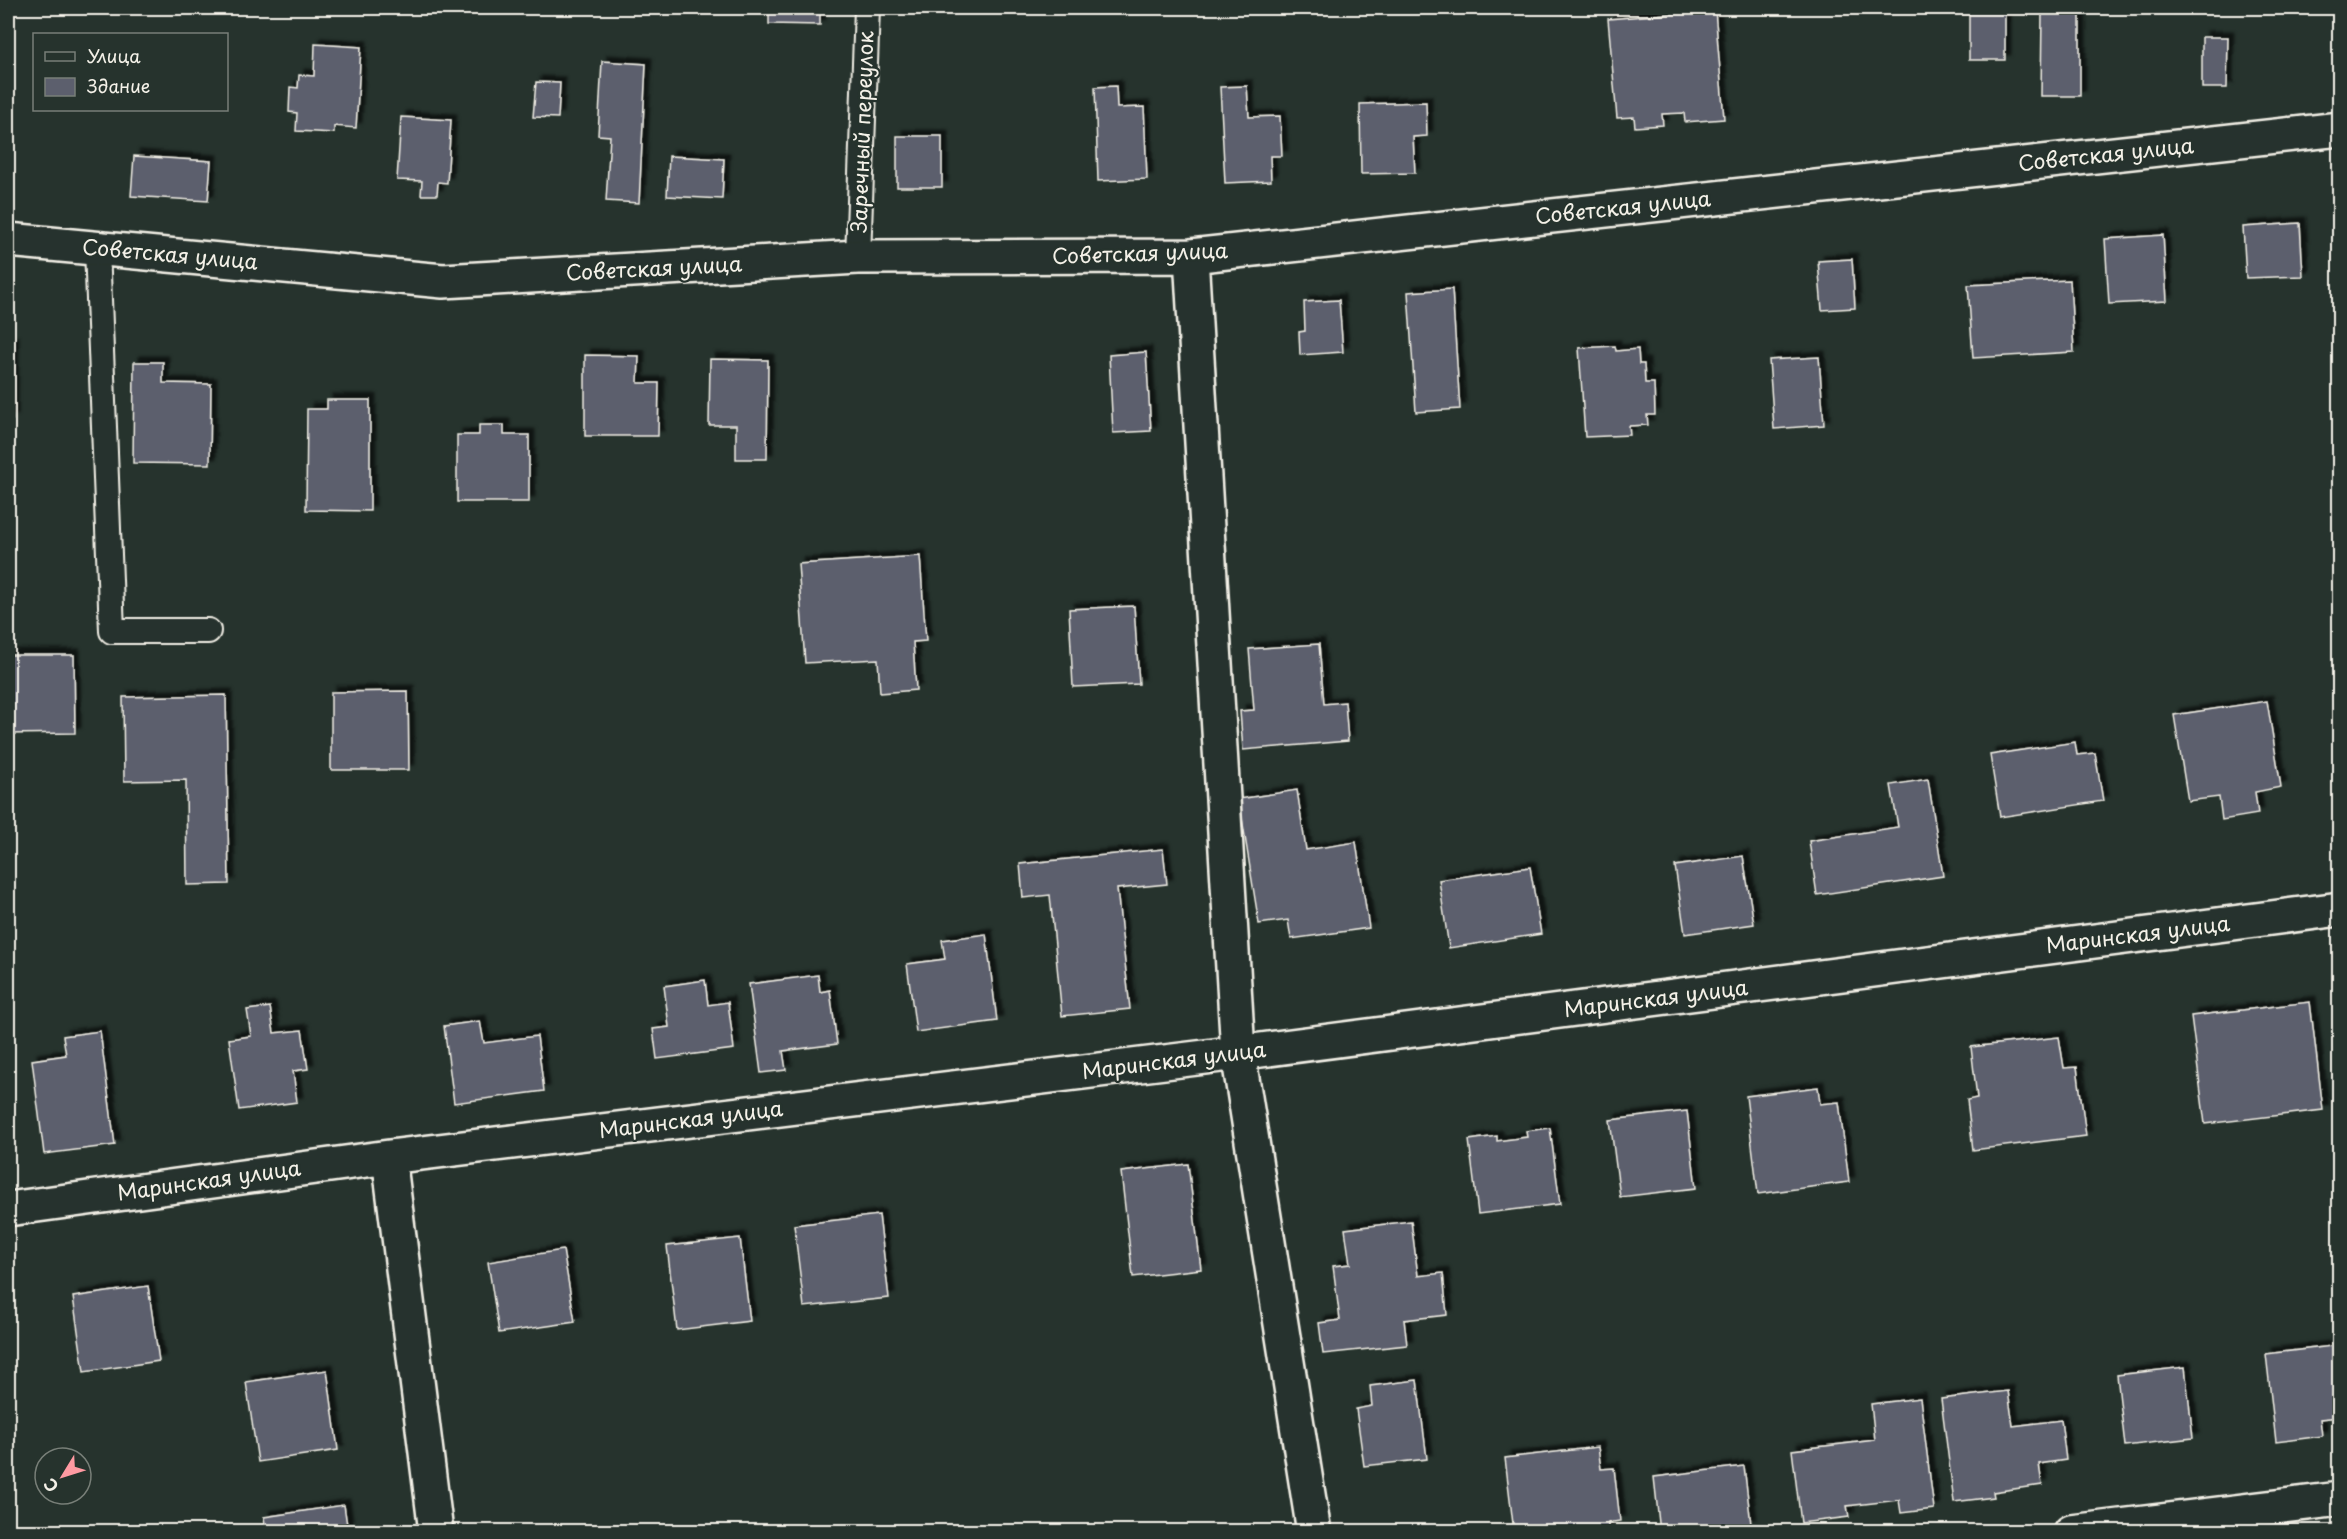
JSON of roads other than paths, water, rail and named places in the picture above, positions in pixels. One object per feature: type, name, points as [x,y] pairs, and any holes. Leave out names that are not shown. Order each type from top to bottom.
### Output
[{"type":"street","name":"Советская улица","points":[[8,240],[443,281],[858,257],[1191,256],[2340,129]]},
{"type":"street","points":[[1191,256],[1238,1053],[1314,1532]]},
{"type":"street","name":"Маринская улица","points":[[8,1209],[389,1157],[1238,1053],[2340,909]]},
{"type":"street","points":[[389,1157],[436,1532]]},
{"type":"street","points":[[2071,1532],[2340,1499]]},
{"type":"lane","name":"Заречный переулок","points":[[858,257],[867,8]]},
{"type":"lane","points":[[97,248],[112,631],[207,631]]}]
